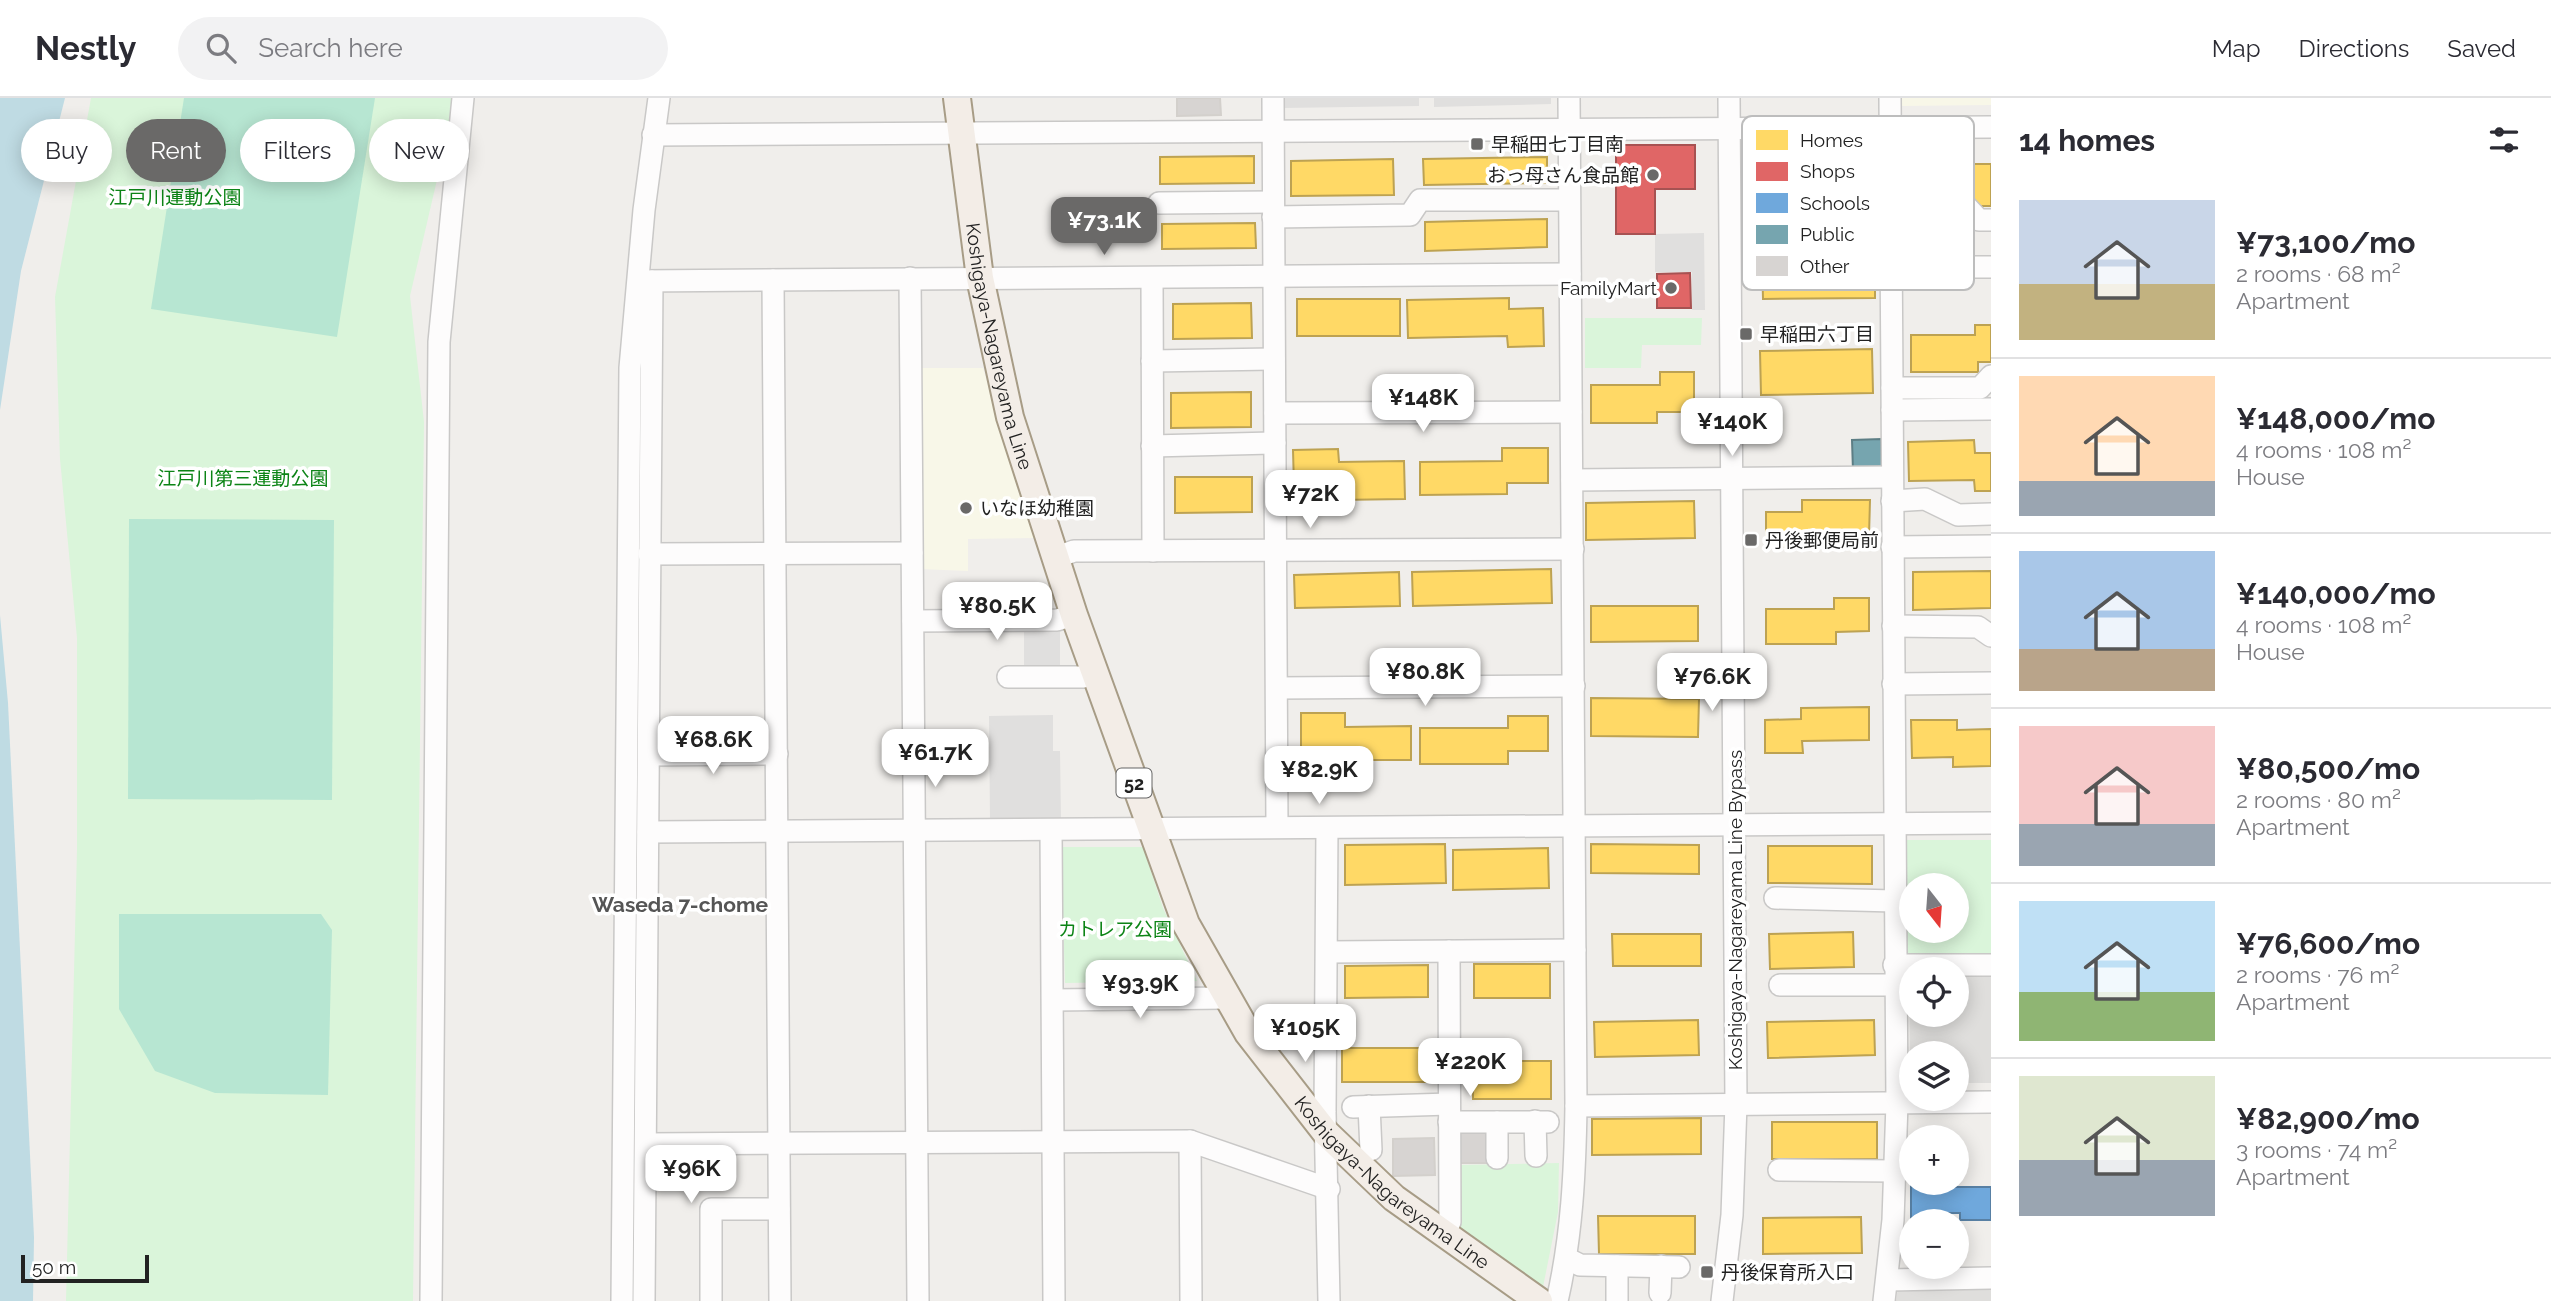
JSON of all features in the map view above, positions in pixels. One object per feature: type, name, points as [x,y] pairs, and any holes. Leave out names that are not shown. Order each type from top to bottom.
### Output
[{"type":"main road","name":"Koshigaya-Nagareyama Line","points":[[957,98],[980,278],[1010,417],[1054,558],[1186,924],[1226,998],[1272,1068],[1326,1133],[1394,1198],[1539,1301]]},
{"type":"street","points":[[431,1301],[439,342],[463,98]]},
{"type":"street","points":[[645,1301],[649,554],[645,281],[653,135],[659,98]]},
{"type":"street","points":[[1273,98],[1277,827]]},
{"type":"street","points":[[1557,1301],[1566,1258],[1575,1184],[1576,1105],[1569,98]]},
{"type":"street","name":"Koshigaya-Nagareyama Line Bypass","points":[[1722,1301],[1732,1215],[1736,1104],[1729,98]]},
{"type":"street","points":[[1890,98],[1890,116]]},
{"type":"street","points":[[653,135],[1742,128]]},
{"type":"street","points":[[1159,203],[1410,215],[1420,200],[1569,200]]},
{"type":"street","points":[[1974,215],[1979,220],[1991,220]]},
{"type":"street","points":[[645,281],[1570,274]]},
{"type":"street","points":[[910,278],[918,1301]]},
{"type":"street","points":[[1152,278],[1153,551]]},
{"type":"street","points":[[773,280],[780,1301]]},
{"type":"street","points":[[622,1301],[630,368],[645,281]]},
{"type":"street","points":[[1890,290],[1897,1103],[1886,1291],[1991,1278]]},
{"type":"street","points":[[1152,361],[1274,359]]},
{"type":"street","points":[[1892,399],[1980,388],[1991,376]]},
{"type":"street","points":[[1892,399],[1991,409]]},
{"type":"street","points":[[1275,413],[1571,412]]},
{"type":"street","points":[[1152,446],[1275,443]]},
{"type":"street","points":[[1572,480],[1892,477]]},
{"type":"street","points":[[1892,501],[1925,499],[1958,515],[1991,514]]},
{"type":"street","points":[[1892,547],[1991,546]]},
{"type":"street","points":[[1054,558],[1074,551],[1573,549]]},
{"type":"street","points":[[649,554],[912,553]]},
{"type":"street","points":[[913,621],[1050,620],[1074,615]]},
{"type":"street","points":[[1892,626],[1978,627],[1991,636]]},
{"type":"street","points":[[1008,677],[1083,677],[1095,673]]},
{"type":"street","points":[[1893,684],[1991,683]]},
{"type":"street","points":[[1277,688],[1574,686]]},
{"type":"street","points":[[649,755],[777,754]]},
{"type":"street","points":[[648,832],[914,830],[1009,822],[1051,830],[1991,823]]},
{"type":"street","points":[[1326,828],[1329,1301]]},
{"type":"street","points":[[1051,830],[1054,1301]]},
{"type":"street","points":[[1775,898],[1894,901]]},
{"type":"street","points":[[1328,952],[1575,950]]},
{"type":"street","points":[[1444,1234],[1450,1222],[1448,951]]},
{"type":"street","points":[[1780,985],[1991,965]]},
{"type":"street","points":[[1053,1000],[1226,998]]},
{"type":"street","points":[[1576,1105],[1991,1102]]},
{"type":"street","points":[[1371,1150],[1361,1107],[1449,1113],[1497,1122],[1542,1122],[1536,1156]]},
{"type":"street","points":[[1497,1122],[1497,1158]]},
{"type":"street","points":[[646,1144],[1190,1141],[1329,1189]]},
{"type":"street","points":[[1190,1141],[1191,1301]]},
{"type":"street","points":[[1779,1170],[1895,1171]]},
{"type":"street","points":[[710,1301],[711,1209],[779,1209]]},
{"type":"street","points":[[1566,1258],[1580,1265],[1670,1267],[1660,1293]]},
{"type":"street","points":[[1617,1266],[1617,1301]]},
{"type":"shaded area","points":[[1283,98],[1419,98],[1419,106],[1283,108]]},
{"type":"shaded area","points":[[1434,98],[1551,98],[1551,104],[1434,107]]},
{"type":"shaded area","points":[[1902,98],[1991,98],[1991,105],[1902,106]]},
{"type":"shaded area","points":[[1704,233],[1705,310],[1692,310],[1692,272],[1655,272],[1655,234]]},
{"type":"shaded area","points":[[917,368],[983,368],[1018,491],[1036,538],[968,539],[968,571],[919,569]]},
{"type":"shaded area","points":[[1024,627],[1060,627],[1060,672],[1024,672]]},
{"type":"shaded area","points":[[1053,715],[1053,751],[1060,751],[1061,820],[990,820],[989,716]]},
{"type":"shaded area","points":[[1969,973],[1991,973],[1991,1083],[1969,1083],[1969,1041],[1910,1041],[1909,1027],[1969,1027]]},
{"type":"shaded area","points":[[1991,1284],[1991,1301],[1896,1301],[1898,1287]]},
{"type":"green space","name":"江戸川第三運動公園","points":[[91,98],[456,98],[451,119],[369,119],[369,182],[436,182],[410,296],[424,422],[413,1301],[66,1301],[77,849],[77,638],[60,459],[55,297],[76,182],[112,182],[112,119],[87,119]]},
{"type":"green space","name":"江戸川運動公園","points":[[184,98],[375,98],[372,119],[369,119],[369,136],[337,337],[151,309],[171,182],[226,182],[226,119],[181,119]]},
{"type":"green space","points":[[1585,318],[1702,318],[1701,345],[1642,345],[1641,368],[1585,368]]},
{"type":"green space","points":[[129,519],[334,520],[332,800],[128,799]]},
{"type":"green space","points":[[1905,840],[1991,840],[1991,956],[1905,957],[1905,943],[1969,943],[1969,873],[1905,873]]},
{"type":"green space","name":"カトレア公園","points":[[1061,847],[1143,847],[1163,908],[1197,981],[1065,983]]},
{"type":"green space","points":[[119,914],[321,914],[332,930],[328,1095],[215,1093],[155,1071],[119,1009]]},
{"type":"green space","points":[[1559,1163],[1558,1212],[1542,1292],[1464,1235],[1458,1222],[1458,1165]]},
{"type":"water","points":[[0,98],[65,98],[60,119],[21,119],[21,182],[44,182],[21,271],[0,410]]},
{"type":"water","points":[[0,615],[8,703],[34,1237],[33,1301],[0,1301]]},
{"type":"building: Homes","points":[[1254,156],[1254,183],[1160,184],[1160,157]]},
{"type":"building: Homes","points":[[1547,157],[1547,183],[1424,185],[1423,159]]},
{"type":"building: Homes","points":[[1393,159],[1394,195],[1291,196],[1291,161]]},
{"type":"building: Homes","points":[[1974,164],[1991,164],[1991,206],[1974,206]]},
{"type":"building: Homes","points":[[1547,219],[1547,247],[1425,251],[1425,222]]},
{"type":"building: Homes","points":[[1255,223],[1256,248],[1162,249],[1162,224]]},
{"type":"building: Homes","points":[[1763,290],[1875,290],[1875,298],[1763,299]]},
{"type":"building: Homes","points":[[1509,298],[1509,309],[1543,308],[1544,346],[1508,347],[1507,336],[1408,338],[1407,300]]},
{"type":"building: Homes","points":[[1297,299],[1400,299],[1400,336],[1297,336]]},
{"type":"building: Homes","points":[[1251,303],[1252,338],[1173,339],[1173,304]]},
{"type":"building: Homes","points":[[1975,325],[1991,325],[1991,362],[1978,362],[1978,372],[1911,372],[1911,335],[1975,335]]},
{"type":"building: Homes","points":[[1872,349],[1873,393],[1761,395],[1760,351]]},
{"type":"building: Homes","points":[[1660,372],[1694,372],[1694,412],[1657,412],[1657,423],[1591,423],[1591,385],[1660,385]]},
{"type":"building: Homes","points":[[1251,392],[1251,427],[1171,428],[1171,393]]},
{"type":"building: Homes","points":[[1974,440],[1975,453],[1991,453],[1991,491],[1975,491],[1974,480],[1909,481],[1908,442]]},
{"type":"building: Homes","points":[[1502,448],[1548,448],[1548,483],[1507,483],[1507,494],[1420,495],[1420,462],[1502,461]]},
{"type":"building: Homes","points":[[1338,449],[1339,462],[1404,461],[1405,499],[1337,500],[1336,485],[1294,486],[1293,450]]},
{"type":"building: Homes","points":[[1175,477],[1252,477],[1252,512],[1175,513]]},
{"type":"building: Homes","points":[[1802,500],[1870,500],[1869,536],[1801,536],[1801,547],[1766,547],[1766,512],[1802,512]]},
{"type":"building: Homes","points":[[1694,501],[1695,538],[1586,540],[1586,503]]},
{"type":"building: Homes","points":[[1551,569],[1552,603],[1413,606],[1412,572]]},
{"type":"building: Homes","points":[[1991,571],[1991,608],[1913,610],[1913,572]]},
{"type":"building: Homes","points":[[1399,572],[1400,606],[1295,608],[1294,575]]},
{"type":"building: Homes","points":[[1834,598],[1869,598],[1869,631],[1836,632],[1836,644],[1766,644],[1766,609],[1834,609]]},
{"type":"building: Homes","points":[[1591,606],[1698,606],[1698,641],[1591,642]]},
{"type":"building: Homes","points":[[1591,698],[1699,699],[1698,737],[1591,736]]},
{"type":"building: Homes","points":[[1869,707],[1869,740],[1802,741],[1803,753],[1765,753],[1765,720],[1801,719],[1801,708]]},
{"type":"building: Homes","points":[[1301,713],[1345,713],[1345,727],[1411,726],[1411,760],[1341,760],[1341,749],[1301,749]]},
{"type":"building: Homes","points":[[1508,716],[1548,716],[1548,751],[1508,751],[1508,764],[1420,764],[1420,728],[1508,728]]},
{"type":"building: Homes","points":[[1911,720],[1957,720],[1957,730],[1991,729],[1991,766],[1953,767],[1953,757],[1912,758]]},
{"type":"building: Homes","points":[[1445,844],[1446,883],[1345,885],[1345,845]]},
{"type":"building: Homes","points":[[1591,844],[1699,845],[1699,874],[1591,873]]},
{"type":"building: Homes","points":[[1768,846],[1872,846],[1872,884],[1768,883]]},
{"type":"building: Homes","points":[[1548,848],[1549,888],[1453,890],[1453,850]]},
{"type":"building: Homes","points":[[1853,932],[1854,967],[1770,969],[1769,934]]},
{"type":"building: Homes","points":[[1612,934],[1701,934],[1701,966],[1613,966]]},
{"type":"building: Homes","points":[[1474,964],[1550,964],[1550,998],[1474,998]]},
{"type":"building: Homes","points":[[1428,965],[1428,997],[1345,998],[1345,966]]},
{"type":"building: Homes","points":[[1698,1020],[1699,1055],[1595,1057],[1594,1022]]},
{"type":"building: Homes","points":[[1874,1020],[1875,1055],[1768,1058],[1767,1022]]},
{"type":"building: Homes","points":[[1342,1048],[1433,1048],[1433,1082],[1342,1082]]},
{"type":"building: Homes","points":[[1473,1061],[1551,1061],[1551,1099],[1473,1099]]},
{"type":"building: Homes","points":[[1701,1118],[1701,1154],[1592,1155],[1592,1119]]},
{"type":"building: Homes","points":[[1772,1122],[1877,1122],[1877,1159],[1772,1159]]},
{"type":"building: Homes","points":[[1598,1216],[1695,1216],[1695,1254],[1599,1254]]},
{"type":"building: Homes","points":[[1861,1217],[1862,1253],[1763,1254],[1763,1218]]},
{"type":"building: Shops","points":[[1616,145],[1695,145],[1695,189],[1655,189],[1655,234],[1616,234]]},
{"type":"building: Shops","points":[[1690,273],[1691,308],[1657,308],[1657,274]]},
{"type":"building: Schools","points":[[1969,1187],[1991,1187],[1991,1220],[1969,1220],[1969,1209],[1911,1209],[1911,1195],[1969,1195]]},
{"type":"building: Public","points":[[1881,439],[1882,469],[1853,471],[1852,440]]},
{"type":"building: Other","points":[[1177,98],[1220,98],[1221,115],[1177,116]]},
{"type":"building: Other","points":[[1458,1132],[1491,1132],[1491,1163],[1458,1163]]},
{"type":"building: Other","points":[[1434,1138],[1435,1175],[1393,1176],[1393,1139]]},
{"type":"place","name":"早稲田七丁目南","points":[[1477,144]]},
{"type":"place","name":"おっ母さん食品館","points":[[1653,175]]},
{"type":"place","name":"FamilyMart","points":[[1671,288]]},
{"type":"place","name":"早稲田六丁目","points":[[1746,334]]},
{"type":"place","name":"いなほ幼稚園","points":[[966,508]]},
{"type":"place","name":"丹後郵便局前","points":[[1751,540]]},
{"type":"place","name":"丹後保育所入口","points":[[1707,1272]]},
{"type":"district","name":"Waseda 7-chome","points":[[680,904]]}]
